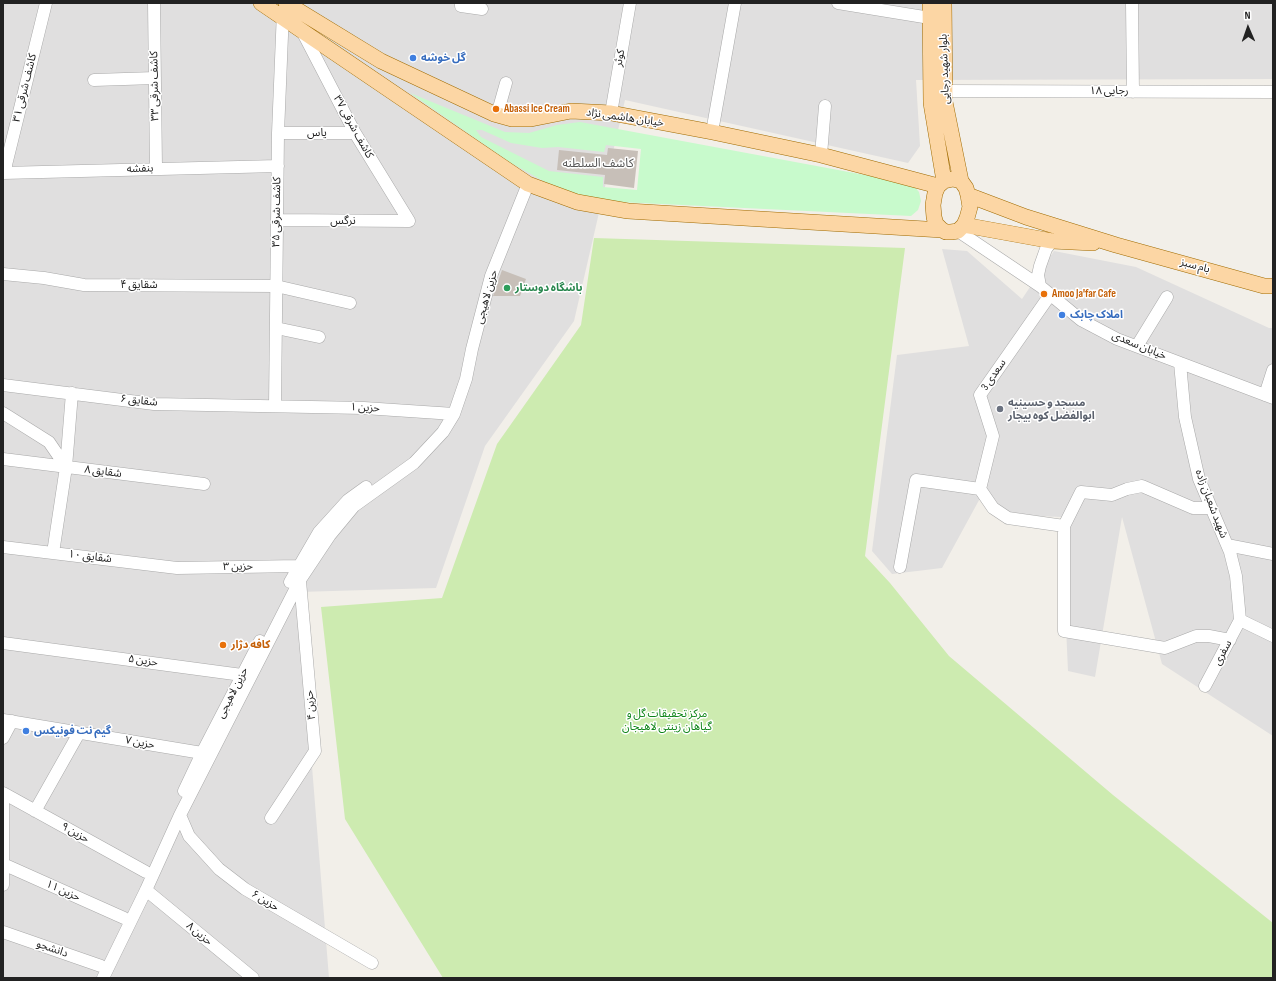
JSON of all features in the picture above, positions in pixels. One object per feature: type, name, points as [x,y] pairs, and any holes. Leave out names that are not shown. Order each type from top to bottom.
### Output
[{"type":"main road","points":[[261,3],[284,8],[302,31],[528,184],[577,202],[628,211],[942,230],[951,232],[961,228],[1052,241],[1116,245]]},
{"type":"main road","name":"بلوار شهید رجایی","points":[[930,3],[931,102],[960,181]]},
{"type":"main road","name":"بلوار شهید رجایی","points":[[942,183],[945,140],[944,3]]},
{"type":"main road","name":"خیابان هاشمی نژاد","points":[[284,8],[381,61],[497,115],[512,119],[531,119],[571,111],[610,113],[712,132],[942,183]]},
{"type":"main road","points":[[942,230],[936,224],[934,217],[933,205],[935,193],[942,183],[953,179],[960,181],[966,188],[970,207],[967,218],[961,228]]},
{"type":"main road","points":[[968,195],[1026,217],[1116,245]]},
{"type":"main road","name":"بام سبز","points":[[1116,245],[1264,286],[1273,286]]},
{"type":"street","name":"کاشف شرقی ۳۱","points":[[4,173],[46,3]]},
{"type":"street","name":"کاشف شرقی ۳۳","points":[[154,3],[156,168]]},
{"type":"street","points":[[461,3],[461,6],[482,9]]},
{"type":"street","name":"کوثر","points":[[610,113],[630,3]]},
{"type":"street","points":[[712,132],[735,3]]},
{"type":"street","points":[[838,3],[930,18]]},
{"type":"street","points":[[1132,3],[1133,92]]},
{"type":"street","name":"کاشف شرقی ۳۵","points":[[275,406],[278,133],[284,8]]},
{"type":"street","name":"کاشف شرقی ۳۷","points":[[302,31],[355,133],[409,221]]},
{"type":"street","points":[[94,80],[155,78]]},
{"type":"street","points":[[497,115],[506,83]]},
{"type":"street","name":"رجایی ۱۸","points":[[945,91],[1273,92]]},
{"type":"street","points":[[821,155],[825,106]]},
{"type":"street","name":"یاس","points":[[278,133],[355,133]]},
{"type":"street","name":"بنفشه","points":[[4,173],[278,166]]},
{"type":"street","name":"حزین لاهیجی","points":[[102,972],[124,918],[146,872],[206,755],[300,580],[330,534],[354,506],[414,463],[443,432],[454,414],[466,379],[472,349],[492,276],[528,184]]},
{"type":"street","name":"نرگس","points":[[277,220],[409,221]]},
{"type":"street","name":"خیابان سعدی","points":[[961,228],[1040,286],[1081,320],[1117,339],[1269,396]]},
{"type":"street","points":[[1040,286],[1038,275],[1040,266],[1046,249],[1052,241]]},
{"type":"street","name":"شقایق ۴","points":[[3,274],[44,278],[84,285],[276,286],[350,302]]},
{"type":"street","name":"سعدی 3","points":[[980,489],[994,436],[980,395],[1050,295]]},
{"type":"street","points":[[1137,346],[1166,297]]},
{"type":"street","points":[[276,328],[319,337]]},
{"type":"street","name":"شهید شعبان زاده","points":[[1180,363],[1185,417],[1199,479],[1227,545],[1236,576],[1240,620]]},
{"type":"street","points":[[1269,396],[1273,370]]},
{"type":"street","name":"شقایق ۶","points":[[3,385],[154,404],[275,406]]},
{"type":"street","points":[[53,553],[66,467],[72,394]]},
{"type":"street","name":"حزین ۱","points":[[275,406],[364,408],[454,414]]},
{"type":"street","points":[[3,413],[49,442],[66,467]]},
{"type":"street","name":"حزین لاهیجی","points":[[96,978],[102,972],[146,890],[242,675],[299,566],[319,532],[348,500],[415,454],[454,414]]},
{"type":"street","name":"شقایق ۸","points":[[3,459],[204,484]]},
{"type":"street","points":[[900,566],[916,480],[980,489],[993,508],[1008,518],[1064,526]]},
{"type":"street","points":[[1211,508],[1193,508],[1142,486],[1127,489],[1112,495],[1081,492],[1064,526],[1064,631],[1165,648],[1196,636],[1209,636],[1230,640]]},
{"type":"street","points":[[1227,545],[1273,554]]},
{"type":"street","name":"شقایق ۱۰","points":[[3,547],[177,568]]},
{"type":"street","name":"حزین ۳","points":[[177,568],[299,566]]},
{"type":"street","name":"حزین ۴","points":[[271,818],[315,751],[300,580]]},
{"type":"street","points":[[1240,620],[1273,636]]},
{"type":"street","name":"سفری","points":[[1206,686],[1240,620]]},
{"type":"street","name":"حزین ۵","points":[[3,643],[242,675]]},
{"type":"street","points":[[3,738],[7,720]]},
{"type":"street","name":"حزین ۷","points":[[7,720],[206,755]]},
{"type":"street","points":[[35,811],[80,733]]},
{"type":"street","points":[[3,793],[3,885]]},
{"type":"street","name":"حزین ۹","points":[[3,793],[146,872]]},
{"type":"street","name":"حزین ۶","points":[[180,815],[189,836],[219,869],[245,888],[372,963]]},
{"type":"street","name":"حزین ۱۱","points":[[3,864],[124,918]]},
{"type":"street","name":"حزین ۸","points":[[146,890],[253,978]]},
{"type":"street","name":"دانشجو","points":[[3,932],[102,972]]},
{"type":"shaded area","points":[[3,3],[1273,3],[1273,79],[916,80],[920,146],[908,163],[625,100],[574,321],[485,446],[436,588],[298,592],[329,978],[3,978]]},
{"type":"shaded area","points":[[942,249],[967,251],[1022,299],[1054,251],[1136,267],[1269,328],[1273,328],[1273,736],[1162,664],[1122,517],[1095,677],[1068,671],[1061,517],[1038,516],[1004,511],[984,491],[942,568],[892,574],[872,551],[897,355],[969,346]]},
{"type":"green space","points":[[410,93],[505,132],[529,133],[557,125],[580,122],[908,183],[913,185],[919,192],[921,201],[918,210],[911,216],[619,202],[585,197],[545,182],[511,163]],"holes":[[[476,130],[482,130],[511,143],[542,148],[558,147],[604,152],[606,145],[641,149],[637,190],[603,187],[603,177],[549,171],[481,137]]]},
{"type":"green space","name":"مرکز تحقیقات گل و گیاهان زینتی لاهیجان","points":[[594,238],[905,248],[865,556],[890,583],[949,656],[1113,795],[1273,923],[1273,978],[443,978],[345,819],[321,607],[442,598],[497,444],[581,325]]},
{"type":"building","points":[[608,148],[638,151],[634,188],[604,184],[605,175],[557,170],[559,150],[607,155]]},
{"type":"building","name":"باشگاه دوستار","points":[[502,270],[526,279],[520,296],[493,296]]},
{"type":"place","name":"گل خوشه","points":[[413,58]]},
{"type":"place","name":"Abassi Ice Cream","points":[[496,109]]},
{"type":"place","name":"باشگاه دوستار","points":[[507,288]]},
{"type":"place","name":"Amoo Ja'far Cafe","points":[[1044,294]]},
{"type":"place","name":"املاک چابک","points":[[1062,315]]},
{"type":"place","name":"مسجد و حسینیه ابوالفضل کوه بیجار","points":[[1000,409]]},
{"type":"place","name":"کافه دژار","points":[[223,645]]},
{"type":"place","name":"گیم نت فونیکس","points":[[26,731]]},
{"type":"district","name":"کاشف السلطنه","points":[[598,164]]}]
